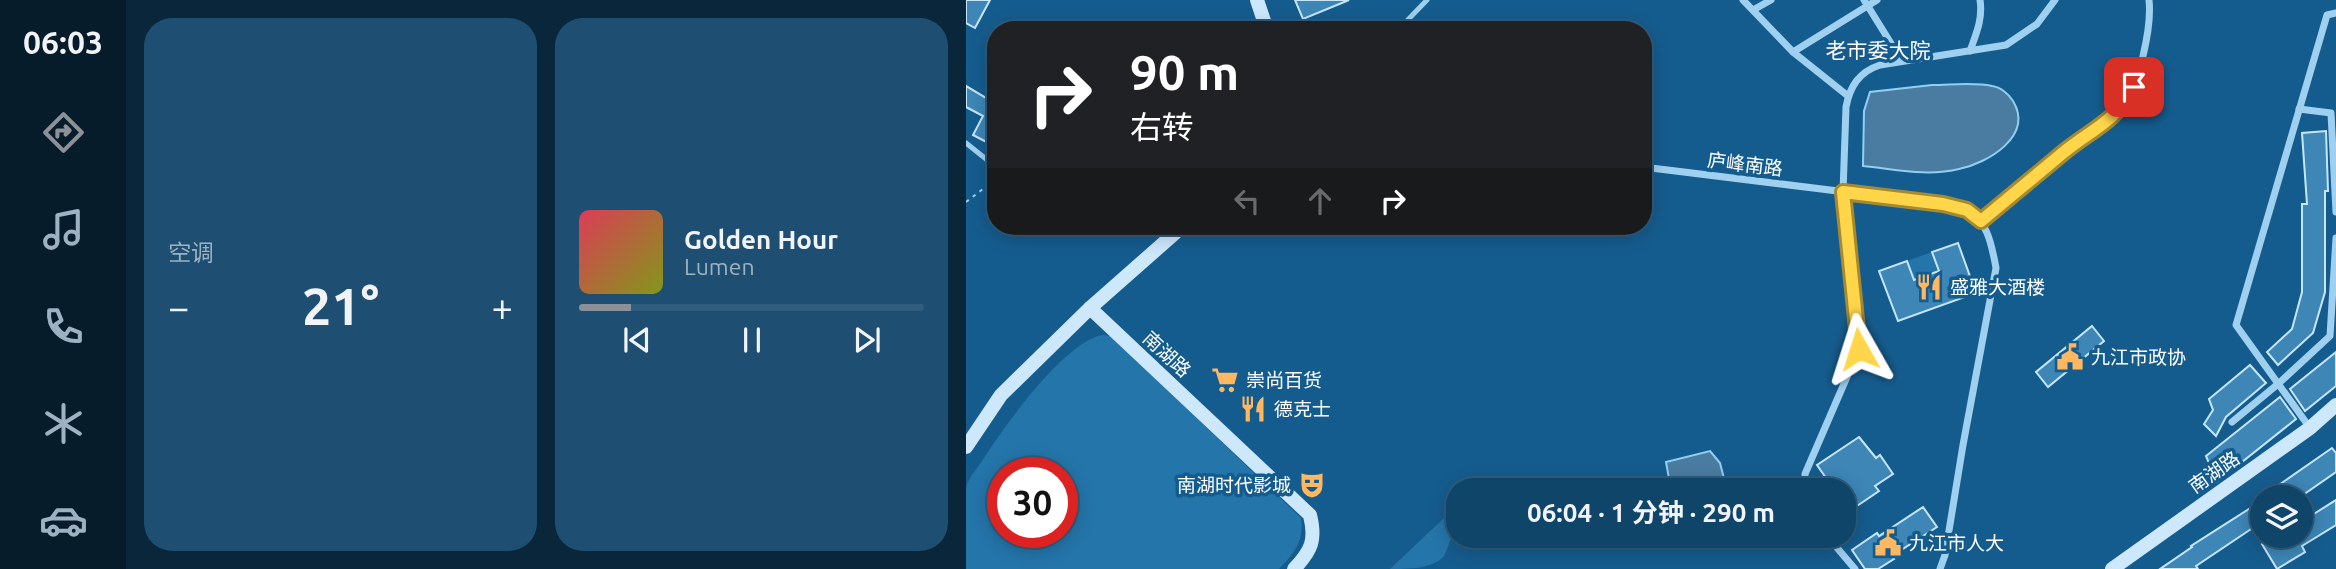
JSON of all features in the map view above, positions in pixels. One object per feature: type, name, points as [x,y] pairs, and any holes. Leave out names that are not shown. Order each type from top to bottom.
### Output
[{"type":"street","points":[[1257,0],[1264,21]]},
{"type":"street","points":[[1744,0],[1793,51],[1848,96]]},
{"type":"street","points":[[1754,10],[1771,0]]},
{"type":"street","points":[[1793,51],[1866,3],[1877,0]]},
{"type":"street","points":[[1969,51],[1979,26],[1982,11],[1980,0]]},
{"type":"street","points":[[1805,478],[1859,349],[1843,192],[1848,96],[1862,74],[1880,65],[2006,45],[2037,24],[2054,0]]},
{"type":"street","points":[[1940,569],[1945,555],[1996,268],[1992,242],[1981,221],[2123,108],[2142,63],[2149,0]]},
{"type":"street","points":[[1866,3],[1902,61]]},
{"type":"street","points":[[2309,428],[2236,326],[2327,15],[2336,13]]},
{"type":"street","points":[[2299,109],[2331,113],[2336,212]]},
{"type":"street","name":"庐峰南路","points":[[1652,168],[1943,204],[1967,210],[1981,221]]},
{"type":"street","points":[[966,447],[1001,395],[1090,308],[1174,235]]},
{"type":"street","points":[[2232,422],[2330,337],[2336,238]]},
{"type":"street","name":"南湖路","points":[[1090,308],[1310,514],[1313,539],[1310,550],[1294,569]]},
{"type":"street","name":"南湖路","points":[[2112,569],[2309,428],[2336,405]]},
{"type":"street","points":[[1837,548],[1855,569]]},
{"type":"lane","points":[[1407,21],[1427,0]]},
{"type":"lane","points":[[966,144],[987,160]]},
{"type":"path","points":[[966,201],[987,186]]},
{"type":"shaded area","points":[[1978,84],[2001,89],[2011,98],[2018,114],[2018,126],[2013,136],[2005,146],[1983,161],[1959,169],[1923,172],[1863,166],[1864,111],[1870,92],[1932,85]]},
{"type":"shaded area","points":[[1932,252],[1939,271],[1914,280],[1907,261]]},
{"type":"shaded area","points":[[1102,335],[1111,336],[1301,518],[1300,540],[1290,558],[1279,569],[966,569],[968,482],[1035,389],[1070,353],[1087,341]]},
{"type":"shaded area","points":[[1710,451],[1720,463],[1724,478],[1669,478],[1666,462]]},
{"type":"shaded area","points":[[1446,516],[1447,548],[1444,556],[1427,566],[1390,569]]},
{"type":"building","points":[[966,0],[990,0],[975,28],[966,23]]},
{"type":"building","points":[[1295,0],[1349,0],[1303,19]]},
{"type":"building","points":[[966,86],[987,98],[987,142],[973,135],[983,116],[966,107]]},
{"type":"building","points":[[2326,131],[2328,191],[2325,191],[2325,292],[2313,333],[2278,365],[2267,352],[2292,329],[2302,292],[2302,204],[2307,204],[2302,133]]},
{"type":"building","name":"盛雅大酒楼","points":[[1958,243],[1976,293],[1898,321],[1879,271],[1907,261],[1914,280],[1939,271],[1932,252]]},
{"type":"building","name":"九江市政协","points":[[2092,326],[2104,341],[2048,387],[2036,372]]},
{"type":"building","points":[[2336,352],[2336,386],[2305,411],[2290,389]]},
{"type":"building","points":[[2250,365],[2266,383],[2226,417],[2216,436],[2204,424],[2213,410],[2209,399]]},
{"type":"building","points":[[2280,397],[2296,419],[2217,482],[2206,456]]},
{"type":"building","points":[[1859,437],[1876,458],[1880,455],[1893,474],[1875,486],[1879,491],[1856,507],[1856,478],[1826,478],[1817,465]]},
{"type":"building","points":[[2332,448],[2336,453],[2336,472],[2313,488],[2313,485],[2279,485]]},
{"type":"building","points":[[2336,500],[2336,525],[2313,539],[2313,514]]},
{"type":"building","name":"九江市人大","points":[[1923,507],[1937,527],[1892,556],[1894,559],[1878,569],[1865,569],[1852,550],[1877,533],[1879,536]]},
{"type":"building","points":[[2250,508],[2250,530],[2196,566],[2198,569],[2160,569]]},
{"type":"building","points":[[2264,548],[2303,548],[2305,552],[2277,569]]},
{"type":"place","name":"盛雅大酒楼","points":[[1929,287]]},
{"type":"place","name":"九江市政协","points":[[2070,357]]},
{"type":"place","name":"崇尚百货","points":[[1225,380]]},
{"type":"place","name":"德克士","points":[[1253,409]]},
{"type":"place","name":"南湖时代影城","points":[[1312,485]]},
{"type":"place","name":"九江市人大","points":[[1888,543]]},
{"type":"district","name":"老市委大院","points":[[1878,50]]},
{"type":"route","points":[[1859,349],[1843,192],[1943,204],[1967,210],[1981,221],[2067,150],[2108,122],[2123,108],[2134,87]]}]
